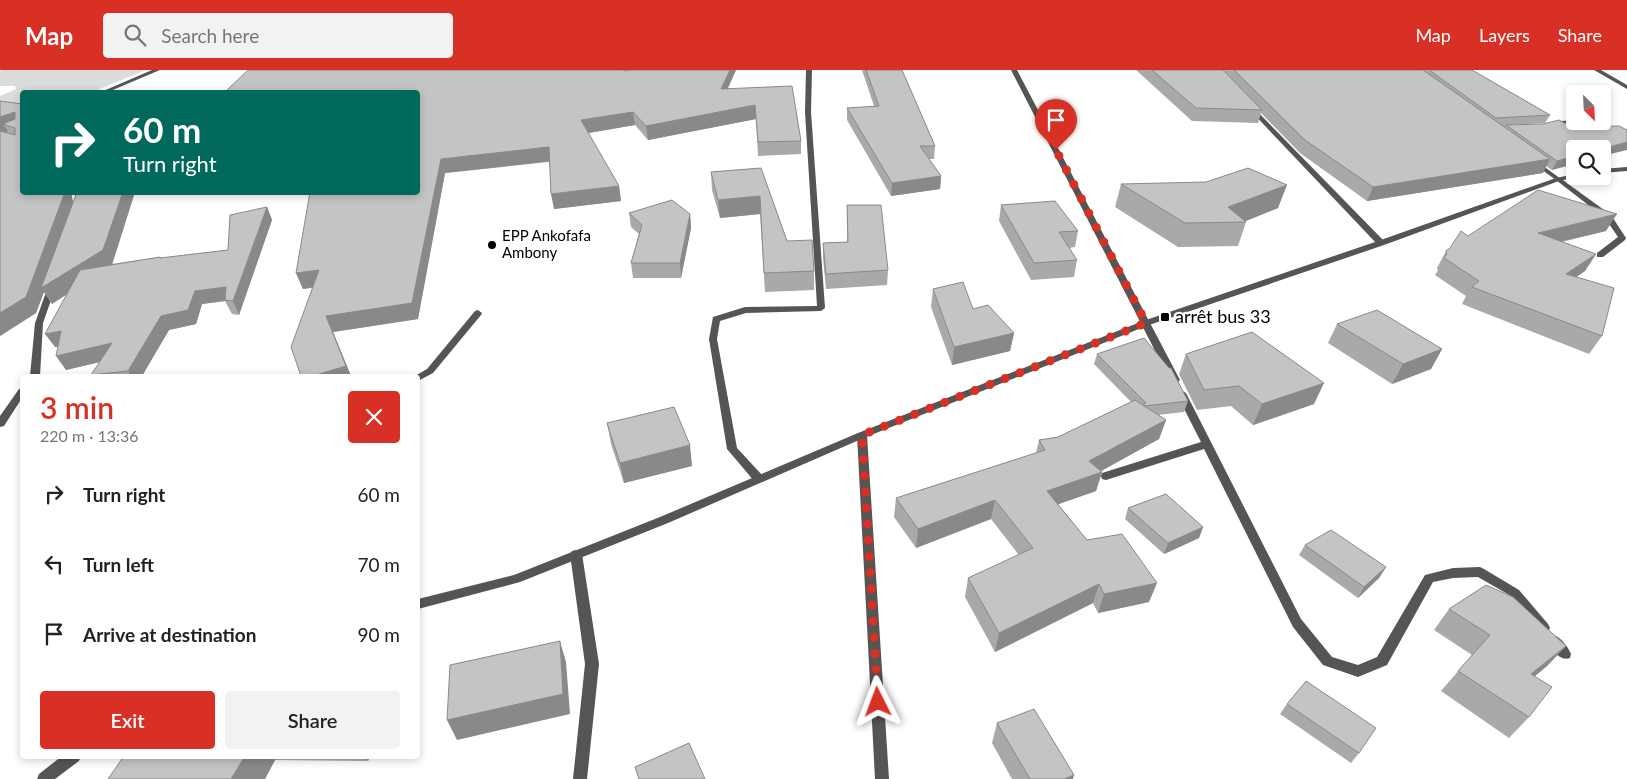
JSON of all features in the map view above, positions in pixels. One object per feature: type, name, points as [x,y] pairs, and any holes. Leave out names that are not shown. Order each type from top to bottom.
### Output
[{"type":"street","points":[[109,90],[157,70]]},
{"type":"street","points":[[759,479],[732,449],[713,340],[716,320],[745,310],[821,308],[808,112],[809,70]]},
{"type":"street","points":[[1014,70],[1146,323],[1297,623],[1328,661],[1358,671],[1382,661],[1429,578],[1453,573],[1480,572],[1516,592],[1564,654]]},
{"type":"street","points":[[1598,70],[1627,86]]},
{"type":"street","points":[[1247,105],[1381,243]]},
{"type":"street","points":[[1545,127],[1559,123],[1584,123],[1613,130],[1627,137]]},
{"type":"street","points":[[1528,157],[1608,217],[1622,238],[1600,255]]},
{"type":"street","points":[[1611,171],[1627,170]]},
{"type":"street","points":[[420,603],[516,579],[862,435],[1146,323],[1566,178]]},
{"type":"street","points":[[34,374],[39,323],[55,278]]},
{"type":"street","points":[[420,377],[430,371],[478,313]]},
{"type":"street","points":[[0,424],[20,395]]},
{"type":"street","points":[[862,435],[882,779]]},
{"type":"street","points":[[1106,476],[1207,444]]},
{"type":"street","points":[[576,554],[592,664],[580,779]]},
{"type":"street","points":[[44,779],[70,759]]},
{"type":"shaded area","points":[[146,70],[97,90],[20,90],[20,111],[0,108],[0,96],[16,89],[15,86],[0,86],[0,71]]},
{"type":"building","points":[[248,70],[730,70],[721,89],[792,86],[801,141],[758,142],[755,105],[646,126],[633,112],[581,120],[619,186],[551,194],[549,147],[441,159],[412,303],[326,316],[346,366],[320,374],[300,374],[291,347],[319,270],[296,273],[309,195],[420,195],[420,90],[227,90]]},
{"type":"building","points":[[866,70],[902,70],[935,146],[920,146],[941,176],[892,183],[847,108],[879,106]]},
{"type":"building","points":[[1152,70],[1223,70],[1262,110],[1196,108]]},
{"type":"building","points":[[1234,70],[1423,70],[1550,159],[1373,187],[1305,140]]},
{"type":"building","points":[[1429,70],[1472,70],[1550,115],[1496,118]]},
{"type":"building","points":[[0,101],[20,104],[20,195],[64,195],[26,297],[0,313],[0,131],[15,135],[15,128],[3,124],[15,119],[15,112],[0,117]]},
{"type":"building","points":[[1559,120],[1566,124],[1566,130],[1611,130],[1611,126],[1619,126],[1627,130],[1627,142],[1611,146],[1611,140],[1566,140],[1566,158],[1557,161],[1506,125],[1543,124]]},
{"type":"building","points":[[761,168],[787,241],[812,240],[814,271],[764,273],[760,196],[718,200],[711,172]]},
{"type":"building","points":[[1248,168],[1287,185],[1228,207],[1246,222],[1185,223],[1121,184],[1206,182]]},
{"type":"building","points":[[1538,190],[1617,214],[1538,233],[1596,254],[1566,274],[1614,288],[1602,336],[1472,287],[1479,281],[1444,258],[1447,254],[1446,251],[1461,231],[1468,236]]},
{"type":"building","points":[[76,195],[122,195],[103,250],[41,288]]},
{"type":"building","points":[[672,200],[690,214],[680,263],[631,263],[642,225],[629,213]]},
{"type":"building","points":[[1055,201],[1078,231],[1059,232],[1077,260],[1034,263],[1001,205]]},
{"type":"building","points":[[847,205],[881,205],[888,270],[826,274],[823,243],[848,242]]},
{"type":"building","points":[[267,207],[233,301],[225,300],[226,287],[195,291],[188,310],[161,316],[128,371],[92,374],[112,343],[56,356],[61,331],[45,334],[80,270],[160,257],[228,250],[230,215]]},
{"type":"building","points":[[963,282],[973,309],[988,305],[1014,333],[954,347],[933,289]]},
{"type":"building","points":[[1377,310],[1442,349],[1403,364],[1337,324]]},
{"type":"building","points":[[1252,332],[1324,383],[1262,404],[1239,386],[1204,390],[1186,354]]},
{"type":"building","points":[[1144,338],[1171,368],[1188,401],[1143,405],[1146,403],[1097,354]]},
{"type":"building","points":[[1135,400],[1166,420],[1089,461],[1102,472],[1047,491],[1087,540],[1122,534],[1157,583],[1104,594],[1099,584],[999,633],[968,578],[1033,548],[995,500],[918,529],[896,498],[1045,450],[1039,440],[1058,437]]},
{"type":"building","points":[[674,407],[690,445],[620,463],[607,423]]},
{"type":"building","points":[[1166,494],[1203,527],[1168,543],[1128,508]]},
{"type":"building","points":[[1331,530],[1386,567],[1364,587],[1305,545]]},
{"type":"building","points":[[1486,585],[1513,597],[1566,646],[1531,674],[1552,687],[1529,717],[1458,671],[1490,635],[1449,609]]},
{"type":"building","points":[[560,641],[563,694],[447,720],[450,665]]},
{"type":"building","points":[[1306,681],[1376,728],[1359,753],[1287,704]]},
{"type":"building","points":[[1034,709],[1074,775],[1064,779],[1030,779],[997,723]]},
{"type":"building","points":[[689,743],[705,779],[639,779],[635,767]]},
{"type":"building","points":[[122,759],[243,759],[231,779],[108,779]]},
{"type":"place","name":"EPP Ankofafa Ambony","points":[[492,245]]},
{"type":"place","name":"arrêt bus 33","points":[[1165,317]]},
{"type":"route","points":[[878,702],[862,435],[1146,323],[1056,150]]}]
